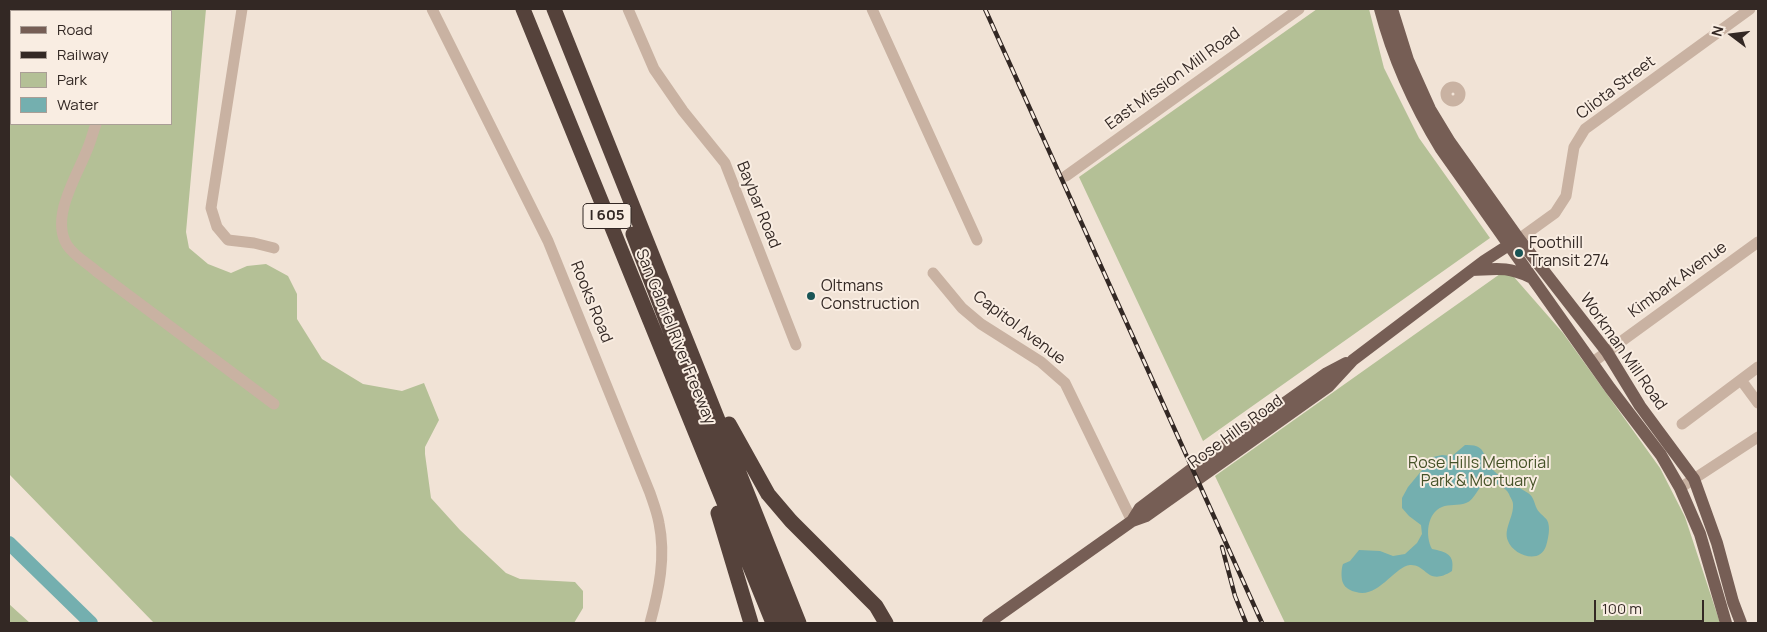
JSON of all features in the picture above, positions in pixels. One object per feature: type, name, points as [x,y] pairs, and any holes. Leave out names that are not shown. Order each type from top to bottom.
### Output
[{"type":"highway","name":"San Gabriel River Freeway","points":[[523,9],[773,623]]},
{"type":"highway","points":[[534,9],[585,140],[741,522],[740,543]]},
{"type":"highway","points":[[544,9],[786,623]]},
{"type":"highway","name":"San Gabriel River Freeway","points":[[554,9],[799,623]]},
{"type":"highway","points":[[684,333],[745,455],[768,494],[791,521],[876,606],[886,623]]},
{"type":"highway","points":[[691,423],[751,623]]},
{"type":"main road","name":"Workman Mill Road","points":[[1380,9],[1398,64],[1458,176],[1607,352],[1640,406],[1694,479],[1717,543],[1733,602],[1741,623]]},
{"type":"main road","name":"Workman Mill Road","points":[[1392,9],[1425,112],[1466,166],[1533,278],[1610,388],[1661,455],[1680,488],[1700,534],[1726,623]]},
{"type":"main road","name":"Rose Hills Road","points":[[988,623],[1132,520],[1146,516],[1329,386],[1353,360],[1472,270],[1513,242]]},
{"type":"main road","points":[[1472,270],[1504,268],[1533,278]]},
{"type":"street","points":[[242,9],[211,208],[217,227],[228,240],[274,248]]},
{"type":"street","name":"Rooks Road","points":[[432,9],[548,241],[650,492],[659,523],[662,554],[660,585],[650,623]]},
{"type":"street","name":"Baybar Road","points":[[628,9],[654,69],[683,111],[725,163],[796,345]]},
{"type":"street","points":[[872,9],[977,240]]},
{"type":"street","name":"East Mission Mill Road","points":[[1066,176],[1299,9]]},
{"type":"street","name":"Cliota Street","points":[[1513,242],[1556,213],[1566,196],[1574,147],[1585,129],[1750,9]]},
{"type":"street","points":[[1425,112],[1445,100]]},
{"type":"street","points":[[96,125],[62,212],[63,233],[66,244],[96,271],[274,404]]},
{"type":"street","name":"Kimbark Avenue","points":[[1593,362],[1758,242]]},
{"type":"street","name":"Capitol Avenue","points":[[933,273],[962,308],[981,324],[1041,362],[1065,383],[1132,520]]},
{"type":"street","points":[[1682,424],[1758,367]]},
{"type":"street","points":[[1741,380],[1758,403]]},
{"type":"street","points":[[1680,488],[1758,436]]},
{"type":"green space","points":[[206,9],[186,232],[189,248],[208,264],[231,273],[247,266],[266,264],[288,276],[297,294],[297,319],[322,359],[363,384],[402,391],[424,383],[439,420],[425,447],[431,498],[460,530],[506,573],[520,579],[575,582],[583,591],[583,608],[574,623],[154,623],[9,474],[9,49],[10,125],[172,125],[172,10],[66,10]]},
{"type":"green space","points":[[1317,9],[1369,9],[1384,68],[1419,138],[1490,238],[1203,441],[1079,177]]},
{"type":"green space","name":"Rose Hills Memorial Park & Mortuary","points":[[1507,269],[1563,333],[1660,468],[1685,517],[1720,623],[1285,623],[1215,476]]},
{"type":"green space","points":[[9,604],[30,623],[9,623]]},
{"type":"water","points":[[1465,445],[1473,445],[1481,449],[1489,465],[1497,474],[1532,496],[1538,510],[1548,523],[1548,537],[1543,552],[1538,555],[1527,556],[1511,546],[1508,541],[1507,532],[1513,502],[1505,489],[1487,481],[1469,501],[1463,504],[1442,507],[1430,519],[1428,538],[1432,549],[1441,551],[1451,557],[1452,571],[1437,577],[1428,574],[1416,566],[1410,565],[1398,571],[1372,591],[1364,593],[1347,588],[1342,579],[1343,564],[1350,561],[1359,550],[1380,551],[1393,556],[1405,554],[1417,543],[1422,534],[1421,525],[1402,508],[1402,498],[1408,487],[1433,457],[1442,455],[1452,456]]},
{"type":"waterway","points":[[9,543],[91,623]]},
{"type":"railway","points":[[985,9],[1262,623]]},
{"type":"railway","points":[[1222,547],[1235,596],[1246,623]]},
{"type":"place","name":"Foothill Transit 274","points":[[1519,253]]},
{"type":"place","name":"Oltmans Construction","points":[[811,296]]}]
